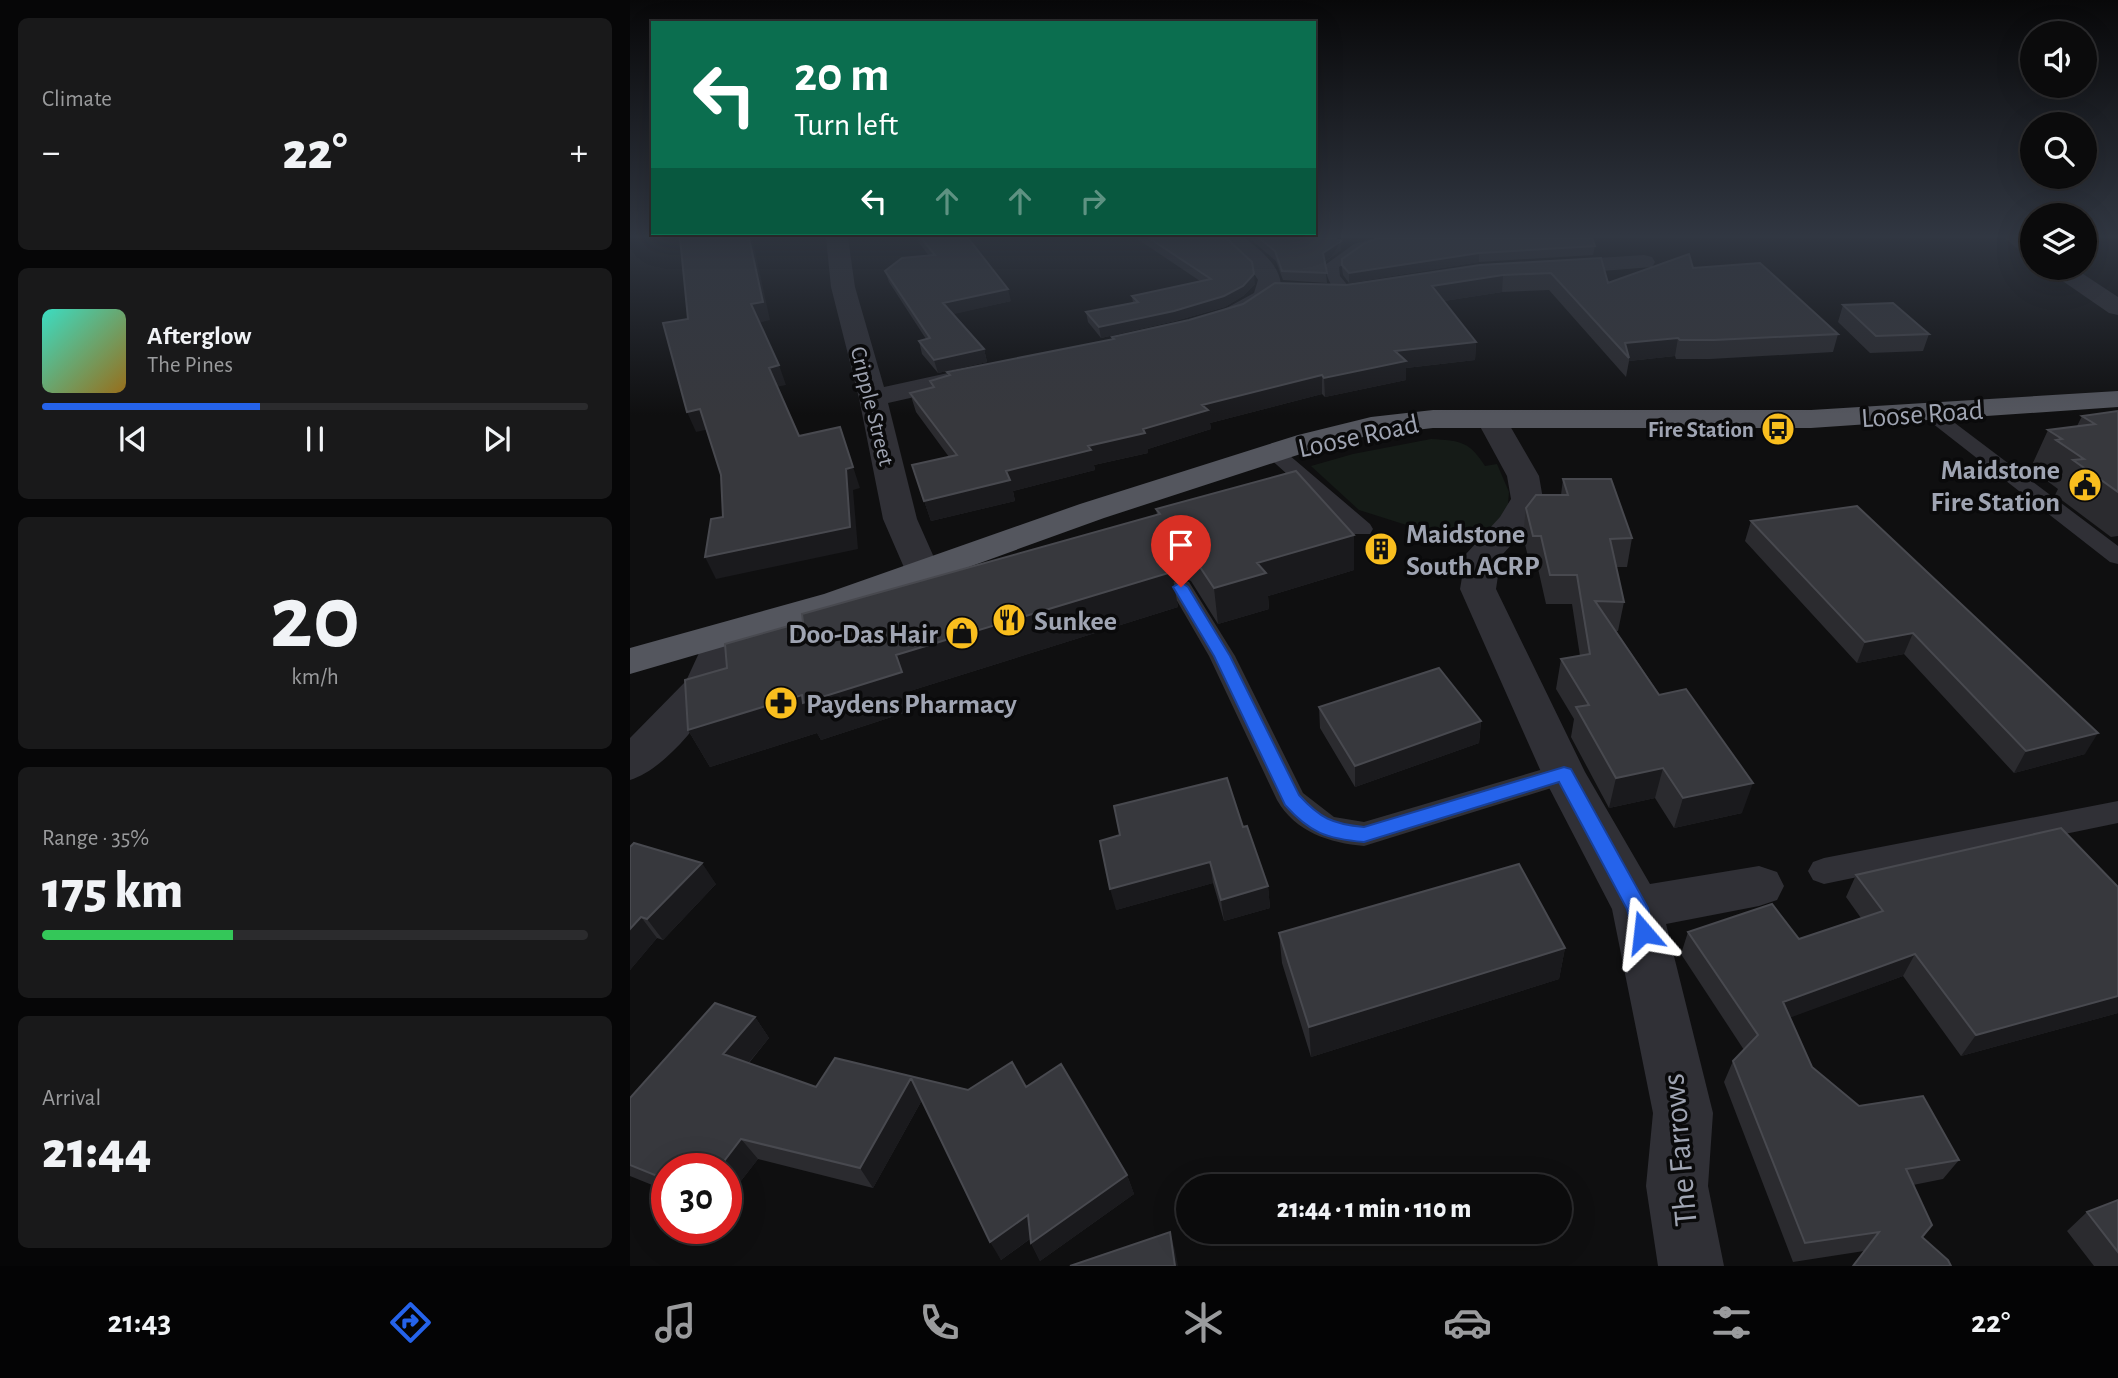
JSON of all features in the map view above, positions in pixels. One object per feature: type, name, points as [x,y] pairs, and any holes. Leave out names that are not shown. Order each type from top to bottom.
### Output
[{"type":"highway","name":"Loose Road","points":[[630,662],[837,602],[1092,511],[1371,426],[1433,419],[1811,419],[2118,399]]},
{"type":"street","name":"Cripple Street","points":[[845,297],[873,398],[903,530],[922,571]]},
{"type":"street","points":[[1208,324],[1269,297]]},
{"type":"street","points":[[2101,297],[2118,309]]},
{"type":"street","points":[[873,398],[999,369]]},
{"type":"street","name":"The Farrows","points":[[1491,419],[1523,476],[1527,499],[1514,522],[1484,554],[1478,589],[1564,774],[1637,908],[1682,1113],[1677,1186],[1691,1266]]},
{"type":"street","points":[[630,764],[670,726],[701,691],[720,660],[725,636]]},
{"type":"street","points":[[1637,908],[1759,886]]},
{"type":"lane","points":[[1928,412],[2118,557]]},
{"type":"lane","points":[[1276,453],[1362,529]]},
{"type":"lane","points":[[1181,587],[1222,656],[1292,800],[1309,818],[1336,832],[1364,834],[1564,774]]},
{"type":"lane","points":[[1824,871],[2118,812]]},
{"type":"shaded area","points":[[1431,439],[1463,444],[1474,452],[1485,466],[1497,464],[1509,492],[1507,517],[1495,531],[1470,541],[1438,535],[1359,510],[1311,466],[1353,454]]},
{"type":"building","points":[[686,297],[762,297],[763,302],[751,304],[779,365],[769,368],[799,436],[840,427],[853,467],[846,469],[850,527],[705,557],[711,519],[723,517],[721,475],[700,409],[687,412],[663,323],[688,319]]},
{"type":"building","points":[[903,297],[970,297],[943,303],[984,349],[934,360],[919,341],[930,338]]},
{"type":"building","points":[[1133,297],[1220,297],[1174,311],[1099,327],[1086,312],[1138,302]]},
{"type":"building","points":[[1254,297],[1441,297],[1476,342],[1395,351],[1406,361],[1324,378],[1322,375],[1202,405],[1208,410],[1143,429],[1145,433],[1088,446],[1091,450],[1006,471],[1010,480],[924,501],[912,465],[957,455],[910,393],[934,387],[930,381],[950,375],[947,372],[1114,339],[1112,337],[1189,320],[1243,304]]},
{"type":"building","points":[[1573,297],[1797,297],[1838,334],[1714,340],[1678,338],[1625,343],[1629,358]]},
{"type":"building","points":[[1893,303],[1929,334],[1876,336],[1843,305]]},
{"type":"building","points":[[2118,411],[2118,492],[2073,460],[2084,459],[2056,440],[2062,439],[2048,430],[2095,424],[2082,416]]},
{"type":"building","points":[[1296,471],[1354,535],[1257,563],[1266,573],[1214,588],[1186,546],[1176,542],[1167,544],[1161,552],[1172,572],[896,655],[902,672],[803,703],[802,695],[688,730],[685,680],[727,668],[725,644],[803,622],[802,614],[1160,514],[1156,509]]},
{"type":"building","points":[[1563,479],[1611,479],[1632,538],[1610,539],[1624,602],[1595,601],[1659,695],[1686,689],[1753,783],[1683,798],[1663,768],[1616,778],[1576,707],[1589,705],[1561,659],[1590,654],[1577,575],[1550,575],[1541,536],[1533,536],[1526,508],[1536,495],[1568,495]]},
{"type":"building","points":[[1857,506],[2098,733],[2026,751],[1913,633],[1865,642],[1751,521]]},
{"type":"building","points":[[1439,668],[1481,721],[1355,766],[1319,707]]},
{"type":"building","points":[[1227,778],[1243,827],[1247,826],[1268,886],[1221,900],[1210,862],[1110,889],[1100,841],[1120,835],[1114,806]]},
{"type":"building","points":[[2061,828],[2118,887],[2118,996],[1976,1035],[1915,954],[1783,1002],[1812,1067],[1859,1106],[1923,1096],[1959,1160],[1906,1169],[1932,1225],[1922,1237],[1948,1260],[1951,1266],[1853,1266],[1879,1232],[1805,1243],[1733,1061],[1758,1035],[1688,932],[1772,904],[1799,939],[1883,911],[1856,875]]},
{"type":"building","points":[[634,843],[702,863],[647,919],[641,917],[630,929],[630,847]]},
{"type":"building","points":[[1519,864],[1565,948],[1309,1027],[1279,933]]},
{"type":"building","points":[[715,1003],[755,1017],[723,1054],[816,1087],[835,1058],[968,1090],[1012,1062],[1026,1087],[1061,1064],[1127,1175],[1031,1243],[1028,1215],[990,1242],[911,1078],[860,1168],[741,1139],[730,1153],[651,1153],[651,1174],[630,1165],[630,1098]]},
{"type":"building","points":[[2118,1200],[2118,1252],[2087,1212]]},
{"type":"building","points":[[1170,1232],[1175,1266],[1070,1266]]},
{"type":"place","name":"Fire Station","points":[[1778,429]]},
{"type":"place","name":"Maidstone Fire Station","points":[[2085,485]]},
{"type":"place","name":"Maidstone South ACRP","points":[[1381,549]]},
{"type":"place","name":"Sunkee","points":[[1009,620]]},
{"type":"place","name":"Doo-Das Hair","points":[[962,633]]},
{"type":"place","name":"Paydens Pharmacy","points":[[781,703]]},
{"type":"route","points":[[1181,587],[1222,656],[1292,800],[1309,818],[1336,832],[1364,834],[1564,774],[1637,908],[1643,932]]}]
